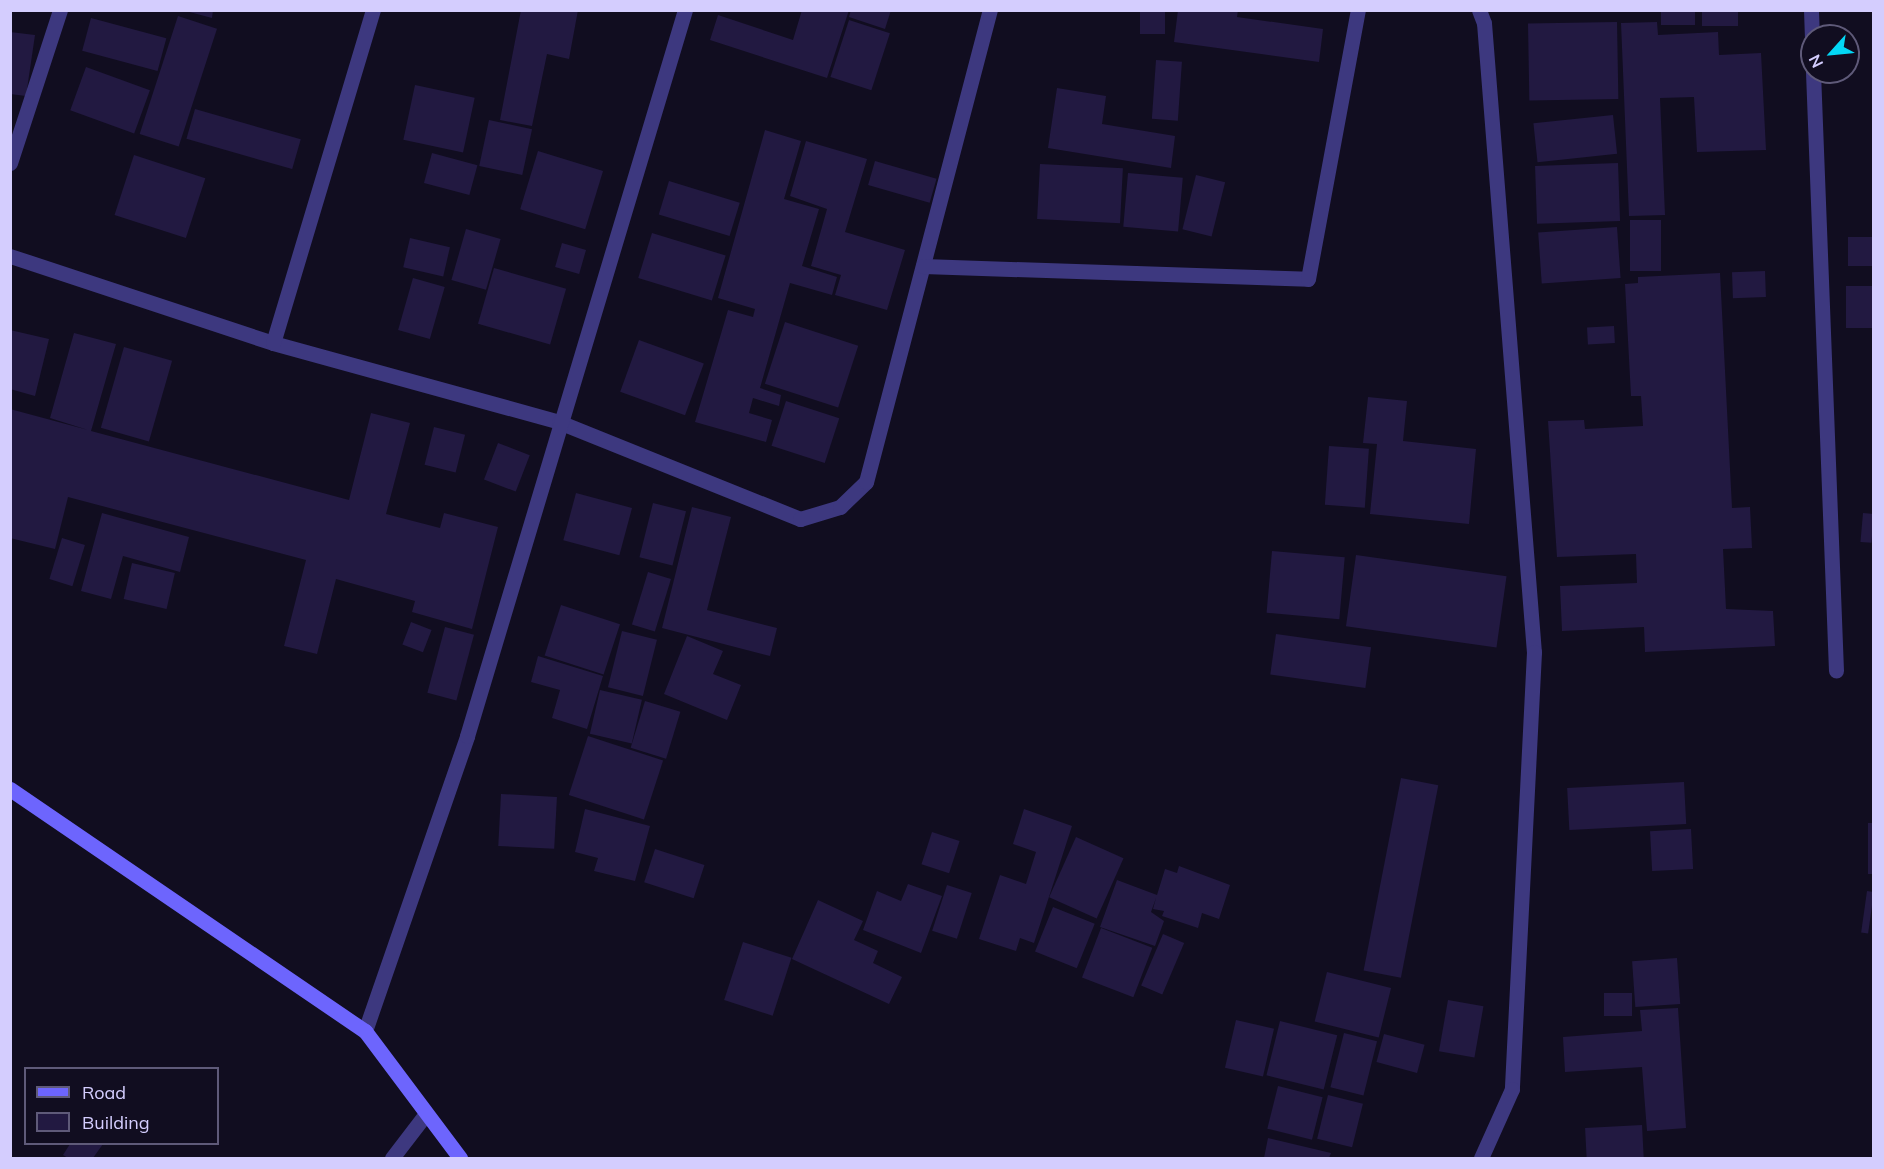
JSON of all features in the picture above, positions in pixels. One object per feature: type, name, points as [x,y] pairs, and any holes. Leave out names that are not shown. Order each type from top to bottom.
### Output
[{"type":"main road","points":[[10,789],[365,1031],[425,1115],[460,1158]]},
{"type":"street","points":[[10,163],[60,10]]},
{"type":"street","points":[[273,343],[373,10]]},
{"type":"street","points":[[365,1031],[468,736],[559,422],[685,10]]},
{"type":"street","points":[[10,256],[273,343],[559,422],[800,519],[840,507],[866,482],[990,10]]},
{"type":"street","points":[[922,266],[1308,279],[1358,10]]},
{"type":"street","points":[[1479,10],[1484,23],[1534,652],[1512,1089],[1481,1158]]},
{"type":"street","points":[[1813,84],[1836,670]]},
{"type":"street","points":[[392,1158],[425,1115]]},
{"type":"building","points":[[182,10],[213,10],[212,18]]},
{"type":"building","points":[[521,10],[578,10],[569,59],[547,54],[532,126],[500,120]]},
{"type":"building","points":[[802,10],[849,10],[827,78],[710,40],[718,15],[793,40]]},
{"type":"building","points":[[851,10],[891,10],[885,29],[849,17]]},
{"type":"building","points":[[1140,10],[1165,10],[1165,34],[1140,34]]},
{"type":"building","points":[[1178,10],[1238,10],[1237,17],[1323,29],[1319,62],[1174,42]]},
{"type":"building","points":[[1661,10],[1695,10],[1695,25],[1661,25]]},
{"type":"building","points":[[1702,10],[1738,10],[1738,26],[1702,26]]},
{"type":"building","points":[[178,16],[217,29],[179,147],[140,134]]},
{"type":"building","points":[[91,18],[166,38],[158,71],[82,51]]},
{"type":"building","points":[[849,20],[890,33],[871,90],[830,77]]},
{"type":"building","points":[[1617,22],[1618,99],[1529,101],[1528,24]]},
{"type":"building","points":[[1657,22],[1658,35],[1718,32],[1719,55],[1761,53],[1766,150],[1697,152],[1694,97],[1660,98],[1665,215],[1629,216],[1621,23]]},
{"type":"building","points":[[10,32],[35,35],[26,96],[10,94]]},
{"type":"building","points":[[1156,60],[1182,62],[1178,121],[1152,119]]},
{"type":"building","points":[[86,67],[150,90],[134,133],[70,110]]},
{"type":"building","points":[[415,85],[475,98],[463,152],[403,140]]},
{"type":"building","points":[[1057,88],[1106,96],[1102,124],[1175,136],[1171,168],[1048,148]]},
{"type":"building","points":[[195,109],[301,139],[292,169],[186,139]]},
{"type":"building","points":[[1613,115],[1617,154],[1538,162],[1533,123]]},
{"type":"building","points":[[489,120],[532,129],[522,175],[479,166]]},
{"type":"building","points":[[765,130],[801,141],[784,199],[819,209],[802,266],[837,277],[832,295],[790,283],[760,388],[781,395],[779,406],[753,398],[749,413],[772,420],[766,442],[695,422],[728,310],[753,317],[755,309],[718,298]]},
{"type":"building","points":[[806,141],[867,159],[845,232],[905,250],[887,310],[835,295],[841,275],[811,266],[827,209],[790,196]]},
{"type":"building","points":[[538,151],[603,171],[585,229],[520,209]]},
{"type":"building","points":[[432,153],[477,165],[469,195],[424,183]]},
{"type":"building","points":[[134,155],[205,178],[186,238],[115,215]]},
{"type":"building","points":[[875,161],[937,179],[930,203],[868,185]]},
{"type":"building","points":[[1618,163],[1620,221],[1537,224],[1535,166]]},
{"type":"building","points":[[1040,164],[1123,168],[1120,223],[1037,219]]},
{"type":"building","points":[[1128,173],[1183,178],[1178,232],[1123,227]]},
{"type":"building","points":[[1196,175],[1225,182],[1212,237],[1182,229]]},
{"type":"building","points":[[669,181],[740,203],[730,236],[659,214]]},
{"type":"building","points":[[1630,220],[1661,220],[1661,271],[1630,271]]},
{"type":"building","points":[[1617,227],[1621,278],[1542,283],[1538,233]]},
{"type":"building","points":[[466,229],[501,239],[486,290],[451,280]]},
{"type":"building","points":[[652,233],[726,256],[712,300],[638,278]]},
{"type":"building","points":[[1848,237],[1874,237],[1874,266],[1848,266]]},
{"type":"building","points":[[410,238],[450,247],[443,276],[403,267]]},
{"type":"building","points":[[562,243],[586,250],[579,274],[555,267]]},
{"type":"building","points":[[494,268],[566,289],[550,344],[478,324]]},
{"type":"building","points":[[1765,271],[1766,297],[1733,298],[1732,272]]},
{"type":"building","points":[[1720,273],[1732,508],[1750,507],[1752,548],[1723,549],[1726,609],[1773,611],[1775,646],[1645,652],[1644,627],[1562,631],[1560,586],[1637,583],[1636,554],[1557,557],[1548,421],[1584,420],[1585,429],[1643,426],[1641,396],[1631,396],[1625,284],[1638,283],[1638,277]]},
{"type":"building","points":[[413,278],[445,287],[430,339],[398,330]]},
{"type":"building","points":[[1846,286],[1874,286],[1874,328],[1846,328]]},
{"type":"building","points":[[785,322],[858,346],[838,408],[765,384]]},
{"type":"building","points":[[1614,326],[1615,343],[1588,344],[1587,327]]},
{"type":"building","points":[[10,330],[49,339],[35,396],[10,389]]},
{"type":"building","points":[[74,333],[116,344],[91,431],[349,500],[371,413],[410,423],[386,514],[440,528],[444,513],[498,527],[472,629],[412,612],[415,601],[336,579],[317,654],[284,646],[306,560],[68,497],[55,549],[10,538],[10,409],[88,430],[50,418]]},
{"type":"building","points":[[639,340],[704,364],[685,415],[620,392]]},
{"type":"building","points":[[124,347],[172,361],[149,442],[101,428]]},
{"type":"building","points":[[1368,397],[1407,401],[1403,441],[1476,449],[1469,524],[1370,514],[1377,444],[1363,443]]},
{"type":"building","points":[[786,401],[839,418],[825,463],[771,446]]},
{"type":"building","points":[[434,427],[465,435],[456,473],[425,465]]},
{"type":"building","points":[[498,443],[530,455],[516,492],[484,479]]},
{"type":"building","points":[[1329,446],[1369,449],[1365,508],[1325,505]]},
{"type":"building","points":[[576,493],[632,508],[619,555],[563,540]]},
{"type":"building","points":[[653,503],[686,511],[672,566],[639,557]]},
{"type":"building","points":[[692,507],[731,517],[707,610],[777,628],[770,656],[662,628]]},
{"type":"building","points":[[102,513],[189,537],[180,572],[123,556],[111,599],[81,591]]},
{"type":"building","points":[[1863,513],[1874,514],[1871,543],[1860,542]]},
{"type":"building","points":[[62,538],[85,545],[72,586],[49,579]]},
{"type":"building","points":[[1272,551],[1345,557],[1339,619],[1267,613]]},
{"type":"building","points":[[1356,555],[1507,576],[1497,647],[1346,626]]},
{"type":"building","points":[[132,563],[175,573],[167,609],[124,599]]},
{"type":"building","points":[[648,572],[671,579],[655,632],[632,625]]},
{"type":"building","points":[[561,605],[620,624],[604,675],[545,655]]},
{"type":"building","points":[[411,622],[432,630],[423,652],[402,644]]},
{"type":"building","points":[[445,627],[474,635],[456,700],[427,693]]},
{"type":"building","points":[[622,631],[657,640],[643,696],[608,687]]},
{"type":"building","points":[[1276,634],[1371,647],[1365,688],[1270,675]]},
{"type":"building","points":[[687,636],[723,651],[713,674],[741,685],[727,720],[664,694]]},
{"type":"building","points":[[538,656],[603,676],[587,729],[552,718],[560,690],[531,682]]},
{"type":"building","points":[[600,690],[642,700],[632,744],[590,734]]},
{"type":"building","points":[[645,701],[680,712],[666,759],[631,748]]},
{"type":"building","points":[[588,736],[663,760],[644,819],[569,795]]},
{"type":"building","points":[[1401,778],[1438,785],[1401,978],[1364,970]]},
{"type":"building","points":[[1684,782],[1686,824],[1569,830],[1567,788]]},
{"type":"building","points":[[501,794],[557,797],[554,849],[498,846]]},
{"type":"building","points":[[585,809],[650,826],[635,881],[594,871],[598,858],[575,852]]},
{"type":"building","points":[[1024,809],[1072,826],[1034,943],[1020,938],[1016,951],[979,939],[1000,875],[1026,884],[1036,852],[1013,844]]},
{"type":"building","points":[[1868,823],[1874,823],[1874,874],[1868,874]]},
{"type":"building","points":[[1691,829],[1693,869],[1652,871],[1650,831]]},
{"type":"building","points":[[932,832],[960,841],[949,873],[921,864]]},
{"type":"building","points":[[1076,837],[1124,858],[1097,918],[1049,897]]},
{"type":"building","points":[[655,849],[704,865],[694,898],[644,882]]},
{"type":"building","points":[[1179,866],[1230,885],[1219,919],[1202,913],[1198,928],[1162,916],[1164,911],[1153,909],[1156,898],[1151,912],[1164,921],[1155,946],[1100,927],[1117,880],[1157,895],[1165,869],[1177,873]]},
{"type":"building","points":[[908,884],[942,896],[921,953],[863,930],[877,891],[901,901]]},
{"type":"building","points":[[947,885],[972,893],[957,939],[932,931]]},
{"type":"building","points":[[1867,891],[1874,892],[1868,934],[1861,933]]},
{"type":"building","points":[[818,900],[863,921],[854,940],[878,951],[873,963],[902,977],[889,1004],[792,959]]},
{"type":"building","points":[[1053,907],[1095,924],[1077,968],[1035,952]]},
{"type":"building","points":[[1101,928],[1152,948],[1133,997],[1082,977]]},
{"type":"building","points":[[1163,934],[1184,943],[1162,995],[1141,986]]},
{"type":"building","points":[[743,942],[792,958],[773,1016],[724,1000]]},
{"type":"building","points":[[1677,958],[1680,1004],[1635,1007],[1632,961]]},
{"type":"building","points":[[1327,972],[1391,988],[1379,1037],[1315,1021]]},
{"type":"building","points":[[1604,993],[1632,993],[1632,1016],[1604,1016]]},
{"type":"building","points":[[1448,1000],[1483,1006],[1474,1057],[1439,1051]]},
{"type":"building","points":[[1678,1008],[1686,1128],[1647,1131],[1642,1067],[1565,1072],[1563,1037],[1642,1031],[1640,1010]]},
{"type":"building","points":[[1236,1020],[1274,1029],[1263,1077],[1225,1068]]},
{"type":"building","points":[[1280,1021],[1337,1035],[1324,1090],[1266,1075]]},
{"type":"building","points":[[1344,1033],[1377,1041],[1363,1096],[1330,1087]]},
{"type":"building","points":[[1384,1034],[1425,1045],[1417,1073],[1376,1062]]},
{"type":"building","points":[[1278,1086],[1323,1097],[1312,1140],[1267,1129]]},
{"type":"building","points":[[1328,1095],[1363,1104],[1352,1147],[1317,1139]]},
{"type":"building","points":[[1642,1125],[1644,1158],[1587,1158],[1585,1128]]},
{"type":"building","points":[[1268,1138],[1331,1153],[1329,1158],[1264,1158]]},
{"type":"building","points":[[69,1145],[102,1145],[93,1158],[68,1158],[63,1155]]}]
